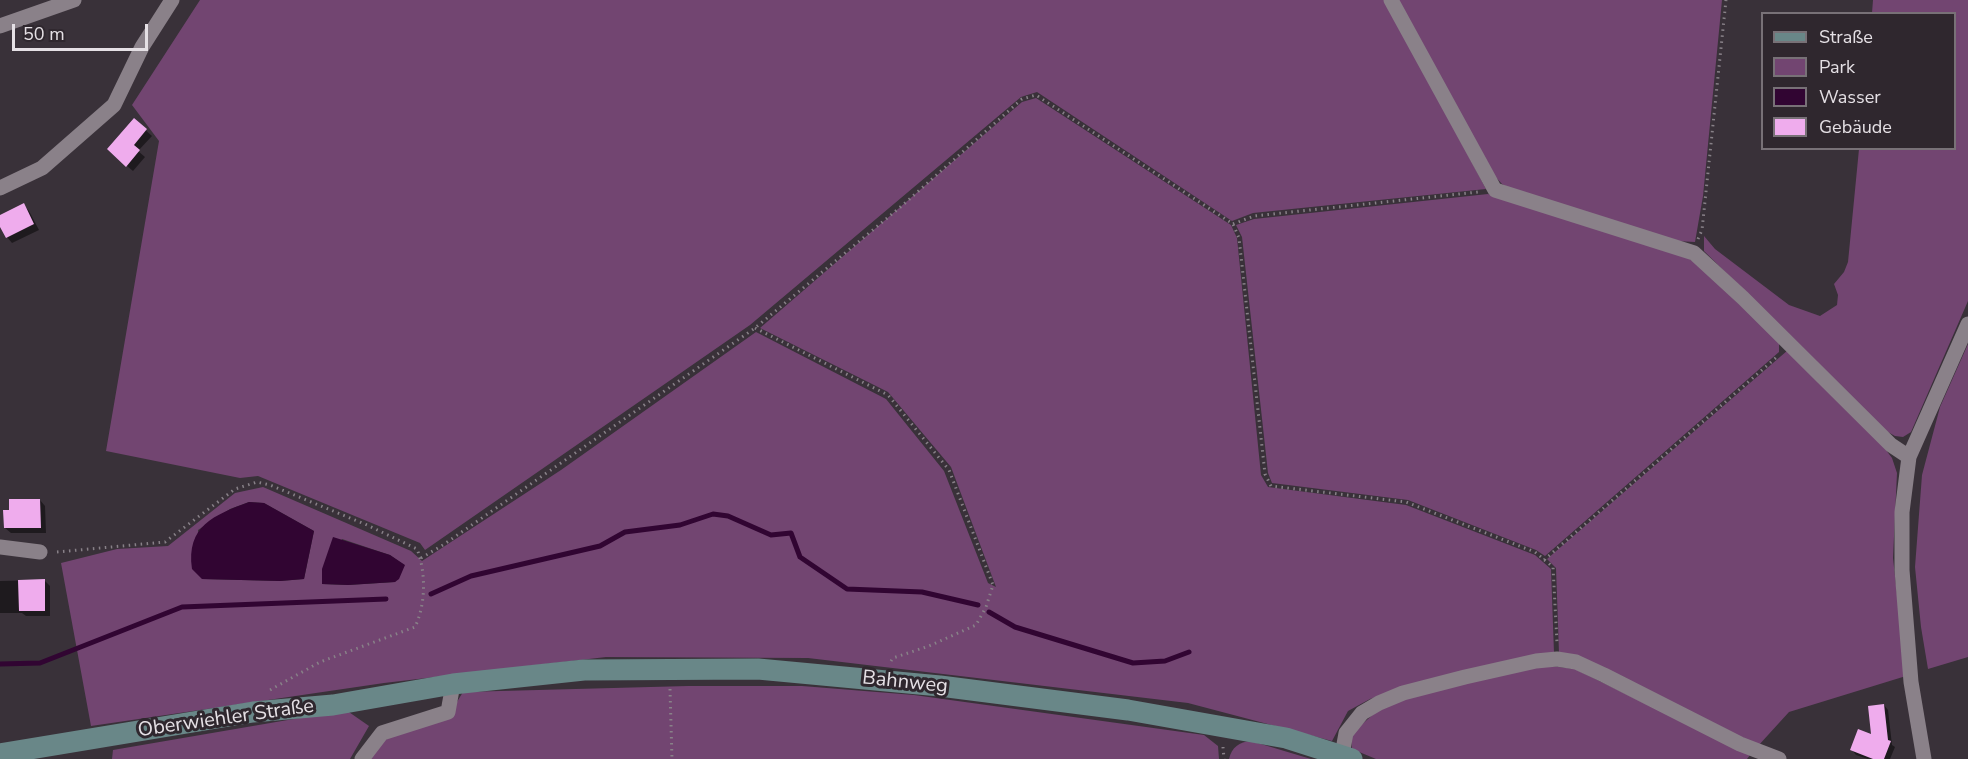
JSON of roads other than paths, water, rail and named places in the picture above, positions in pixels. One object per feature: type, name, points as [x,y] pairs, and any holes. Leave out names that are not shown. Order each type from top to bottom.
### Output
[{"type":"main road","name":"Bahnweg","points":[[453,684],[584,670],[758,669],[940,686],[1128,710],[1286,738],[1347,757]]},
{"type":"main road","name":"Oberwiehler Straße","points":[[0,754],[253,712],[333,705],[453,684]]},
{"type":"street","points":[[0,26],[74,0]]},
{"type":"street","points":[[0,188],[42,168],[114,105],[142,47],[172,0]]},
{"type":"street","points":[[1391,0],[1495,190],[1694,253],[1743,298],[1891,445],[1909,457]]},
{"type":"street","points":[[1924,759],[1911,682],[1902,570],[1902,512],[1909,457],[1968,324]]},
{"type":"street","points":[[0,547],[39,552]]},
{"type":"street","points":[[1347,757],[1346,733],[1362,713],[1379,703],[1403,693],[1465,677],[1536,661],[1557,659],[1576,662],[1740,744],[1779,759]]},
{"type":"street","points":[[362,759],[382,733],[448,712],[453,684]]},
{"type":"water","points":[[249,502],[264,503],[314,531],[304,579],[280,581],[202,579],[192,569],[191,554],[198,532],[205,524],[224,512]]},
{"type":"water","points":[[333,537],[390,555],[405,565],[399,579],[395,582],[322,584],[322,569]]},
{"type":"waterway","points":[[431,594],[471,576],[600,546],[625,532],[680,525],[713,514],[728,516],[771,535],[791,533],[800,557],[847,589],[922,592],[978,605]]},
{"type":"waterway","points":[[0,664],[40,663],[182,607],[386,599]]},
{"type":"waterway","points":[[989,612],[1015,627],[1133,663],[1165,661],[1189,652]]}]
